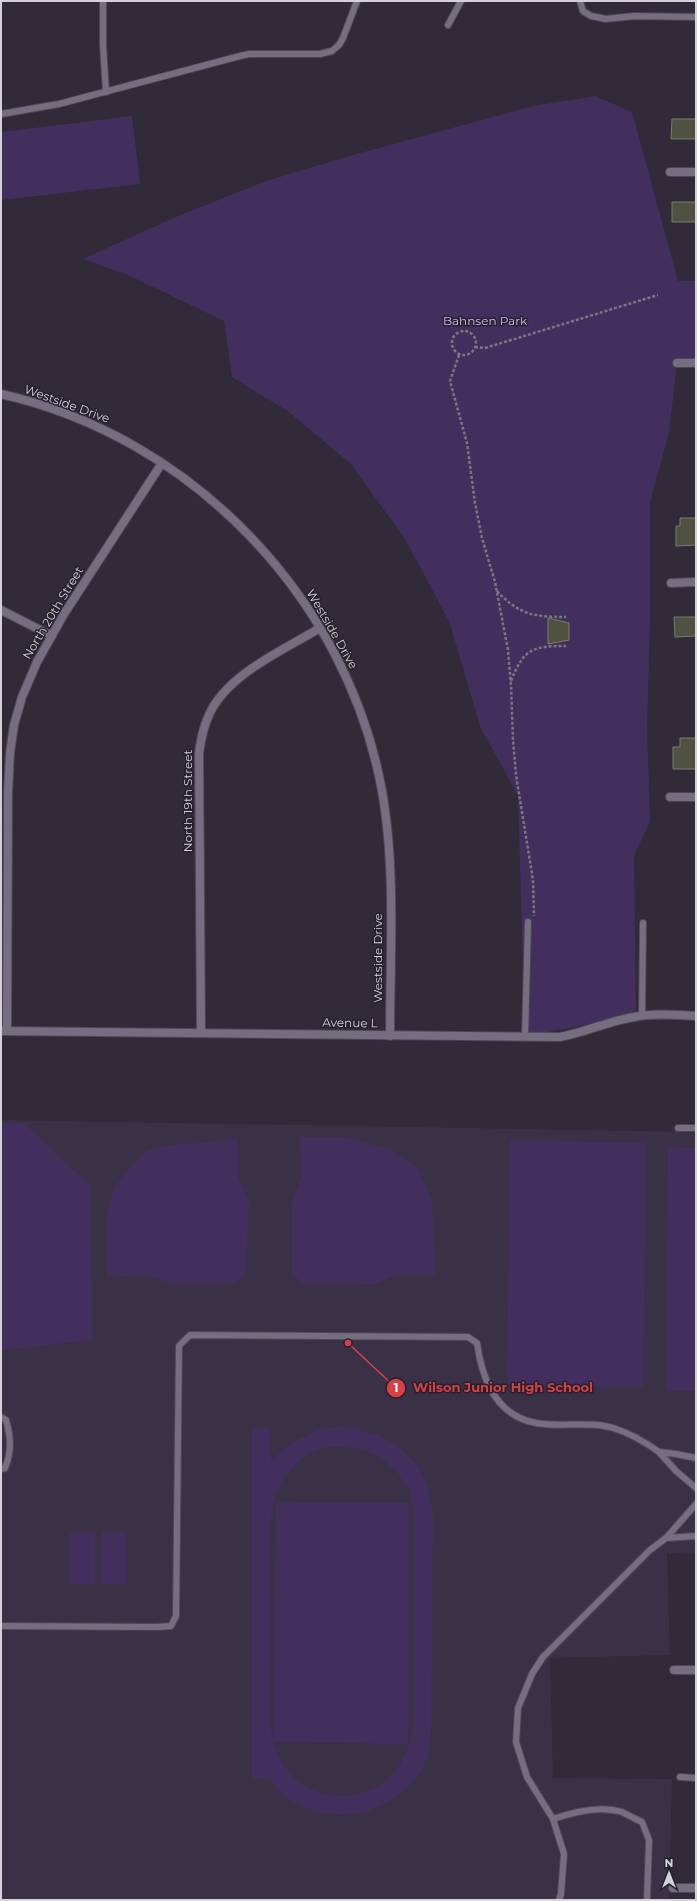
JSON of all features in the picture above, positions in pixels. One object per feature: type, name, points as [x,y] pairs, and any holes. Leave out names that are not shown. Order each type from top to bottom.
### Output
[{"type":"street","points":[[670,172],[696,172]]},
{"type":"street","points":[[677,363],[696,363]]},
{"type":"street","name":"Westside Drive","points":[[1,394],[36,403],[106,431],[162,463],[196,487],[228,514],[261,547],[290,582],[320,628],[334,652],[354,696],[372,747],[382,791],[388,837],[390,871],[390,1036]]},
{"type":"street","name":"North 20th Street","points":[[4,1031],[4,793],[10,753],[22,698],[37,662],[52,636],[162,463]]},
{"type":"street","points":[[671,583],[696,582]]},
{"type":"street","points":[[1,610],[52,636]]},
{"type":"street","name":"North 19th Street","points":[[201,1034],[199,753],[203,731],[209,714],[218,698],[229,685],[244,673],[320,628]]},
{"type":"street","points":[[670,797],[696,797]]},
{"type":"street","name":"Avenue L","points":[[4,1031],[560,1037],[583,1032],[614,1021],[642,1016],[696,1016]]},
{"type":"street","points":[[674,1670],[696,1670]]},
{"type":"street","points":[[673,1888],[696,1888]]},
{"type":"lane","points":[[103,1],[103,45],[106,92]]},
{"type":"lane","points":[[1,114],[59,104],[244,55],[327,53],[339,45],[357,1]]},
{"type":"lane","points":[[448,25],[461,1]]},
{"type":"lane","points":[[580,1],[583,11],[591,16],[606,19],[634,16],[696,17]]},
{"type":"lane","points":[[525,1036],[531,922]]},
{"type":"lane","points":[[642,1016],[643,923]]},
{"type":"lane","points":[[678,1128],[696,1128]]},
{"type":"lane","points":[[1,1626],[171,1626],[176,1616],[178,1346],[190,1335],[468,1337],[477,1343],[480,1366],[494,1397],[514,1415],[536,1423],[587,1425],[615,1428],[637,1437],[659,1452],[676,1471],[696,1488]]},
{"type":"lane","points":[[1,1417],[6,1420],[10,1434],[10,1454],[5,1468],[1,1469]]},
{"type":"lane","points":[[659,1452],[696,1458]]},
{"type":"lane","points":[[559,1900],[564,1854],[553,1819],[527,1777],[516,1742],[518,1708],[532,1674],[543,1657],[650,1550],[666,1538],[696,1504]]},
{"type":"lane","points":[[666,1538],[696,1536]]},
{"type":"lane","points":[[680,1777],[696,1778]]},
{"type":"lane","points":[[553,1819],[573,1812],[596,1810],[621,1812],[642,1822],[649,1840],[647,1900]]},
{"type":"path","points":[[475,346],[485,348],[658,296]]},
{"type":"path","points":[[465,331],[472,335],[476,342],[475,346],[467,355],[459,355],[452,346],[452,339],[457,333],[465,331]]},
{"type":"path","points":[[459,355],[450,381],[468,443],[476,509],[497,590],[508,650],[511,682],[512,740],[516,775],[533,880],[531,922]]},
{"type":"path","points":[[497,590],[506,600],[524,613],[533,616],[566,617]]},
{"type":"path","points":[[511,682],[519,663],[530,651],[544,646],[566,646]]},
{"type":"shaded area","points":[[1,1120],[696,1132],[696,1554],[667,1553],[670,1655],[550,1658],[553,1778],[672,1779],[669,1900],[1,1900]]},
{"type":"green space","name":"Bahnsen Park","points":[[595,96],[632,112],[678,281],[696,281],[696,363],[677,363],[669,433],[650,502],[650,620],[647,727],[650,821],[634,856],[636,1016],[525,1036],[518,795],[481,729],[449,621],[405,539],[351,464],[289,412],[232,377],[224,321],[128,275],[83,259],[171,219],[266,181],[353,155],[533,106]]},
{"type":"green space","points":[[132,116],[140,184],[1,200],[1,132]]},
{"type":"green space","points":[[1,1123],[25,1124],[91,1187],[92,1340],[1,1350]]},
{"type":"green space","points":[[300,1137],[344,1137],[389,1149],[417,1167],[432,1199],[435,1275],[397,1275],[374,1284],[301,1283],[292,1272],[292,1201],[301,1178]]},
{"type":"green space","points":[[238,1140],[238,1177],[249,1200],[246,1272],[235,1283],[171,1283],[145,1275],[107,1277],[107,1213],[115,1187],[129,1168],[147,1151],[170,1145]]},
{"type":"green space","points":[[510,1141],[646,1143],[643,1387],[507,1385]]},
{"type":"green space","points":[[668,1147],[696,1148],[696,1391],[666,1391]]},
{"type":"green space","points":[[342,1426],[375,1434],[397,1445],[417,1465],[427,1485],[433,1514],[431,1735],[428,1756],[412,1782],[392,1800],[361,1812],[344,1814],[327,1814],[310,1810],[294,1802],[280,1792],[269,1778],[252,1778],[252,1429],[270,1429],[271,1461],[291,1443],[318,1430]],"holes":[[[343,1447],[362,1449],[380,1457],[397,1472],[409,1490],[413,1510],[413,1721],[406,1753],[390,1777],[368,1791],[343,1796],[318,1792],[296,1779],[279,1757],[270,1725],[271,1518],[280,1484],[294,1466],[303,1458],[324,1448]]]},
{"type":"green space","points":[[276,1502],[408,1503],[408,1744],[273,1742]]},
{"type":"green space","points":[[70,1533],[95,1533],[95,1584],[70,1584]]},
{"type":"green space","points":[[102,1533],[126,1533],[126,1584],[101,1584]]},
{"type":"building","points":[[672,119],[696,119],[696,139],[671,139]]},
{"type":"building","points":[[672,202],[696,202],[696,222],[672,222]]},
{"type":"building","points":[[680,518],[696,518],[696,545],[676,546],[676,526],[680,526]]},
{"type":"building","points":[[674,617],[696,617],[696,636],[675,637]]},
{"type":"building","points":[[548,618],[569,623],[569,640],[548,644]]},
{"type":"building","points":[[680,738],[696,738],[696,769],[673,769],[673,747],[680,747]]},
{"type":"place","name":"Wilson Junior High School","points":[[348,1343]]}]
